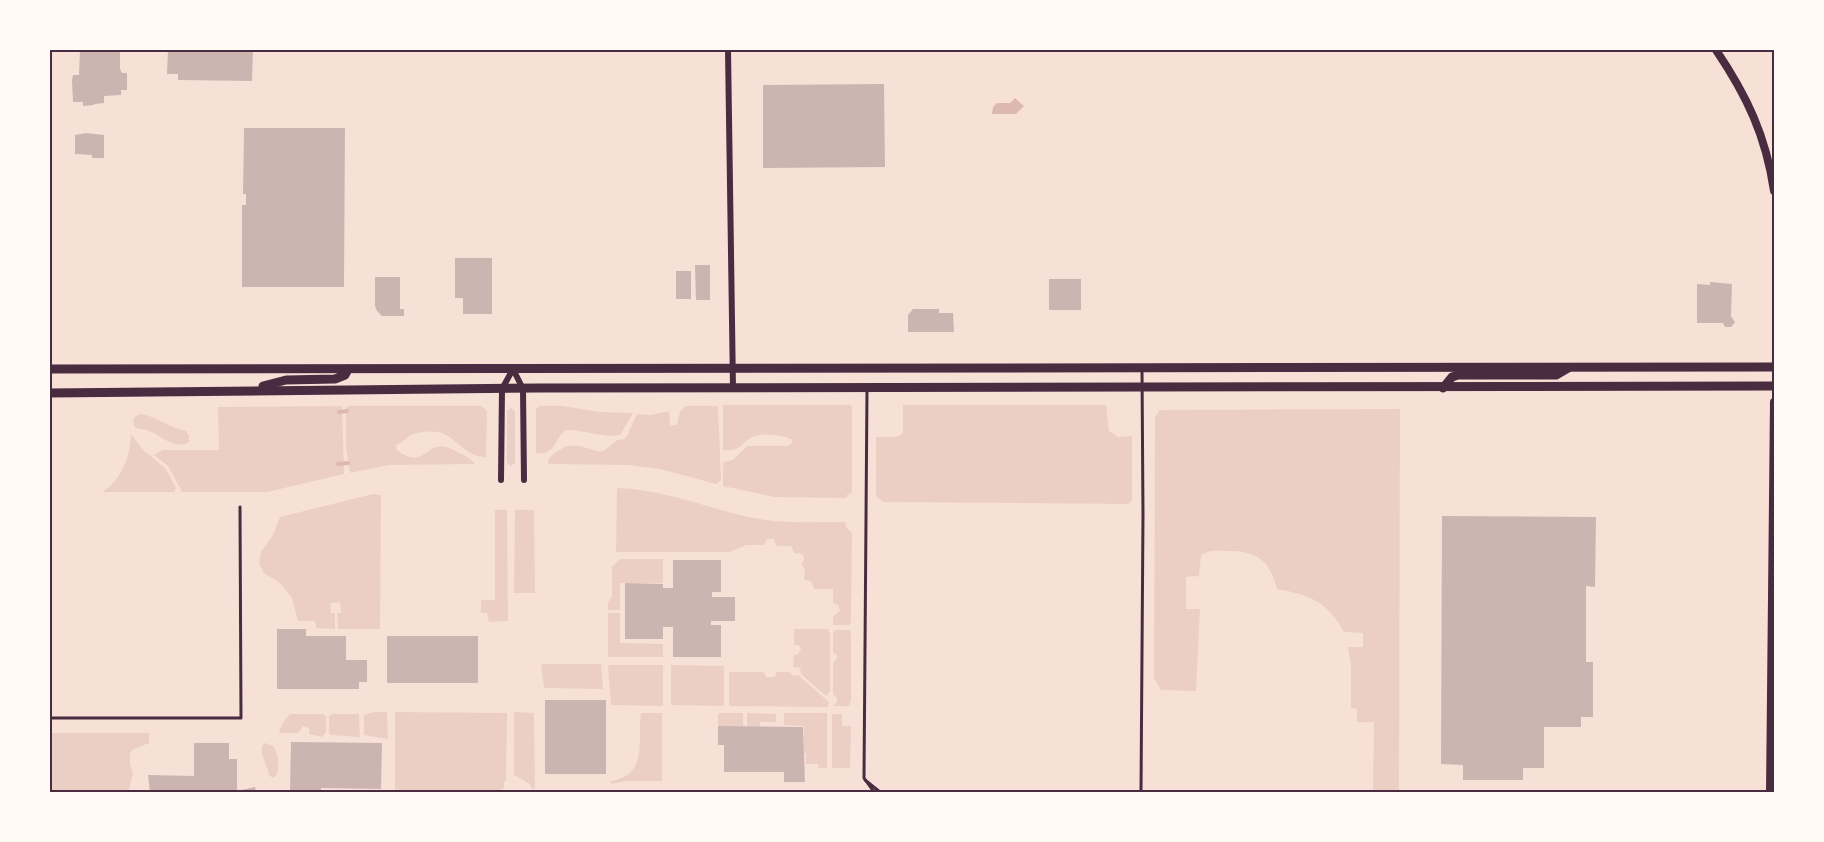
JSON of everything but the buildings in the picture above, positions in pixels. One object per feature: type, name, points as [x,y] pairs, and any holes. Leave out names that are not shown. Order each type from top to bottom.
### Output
[{"type":"main road","points":[[1443,388],[1452,377],[1458,375],[1556,375],[1570,367]]},
{"type":"main road","points":[[50,369],[1774,367]]},
{"type":"main road","points":[[247,391],[286,381],[335,379],[345,375],[348,369]]},
{"type":"main road","points":[[50,393],[733,388],[1774,386]]},
{"type":"street","points":[[728,50],[733,388]]},
{"type":"street","points":[[1716,50],[1739,85],[1755,119],[1768,160],[1774,191]]},
{"type":"street","points":[[501,480],[502,389],[513,369]]},
{"type":"street","points":[[513,369],[523,389],[524,480]]},
{"type":"street","points":[[1770,792],[1774,402]]},
{"type":"lane","points":[[1141,792],[1142,367]]},
{"type":"lane","points":[[867,388],[864,778],[874,792]]},
{"type":"lane","points":[[50,718],[241,718],[240,507]]},
{"type":"lane","points":[[864,778],[880,792]]},
{"type":"shaded area","points":[[1015,98],[1024,106],[1016,114],[992,114],[993,107],[997,103],[1010,103]]},
{"type":"shaded area","points":[[723,405],[850,405],[852,407],[852,493],[847,495],[847,498],[774,497],[723,486],[723,462],[733,460],[747,446],[788,446],[793,442],[782,436],[757,435],[733,450],[723,450]]},
{"type":"shaded area","points":[[903,405],[1106,405],[1109,431],[1118,437],[1132,436],[1132,500],[1128,504],[883,502],[876,496],[876,437],[901,435]]},
{"type":"shaded area","points":[[342,406],[344,474],[267,492],[182,492],[168,466],[154,455],[163,450],[219,450],[218,407]]},
{"type":"shaded area","points":[[348,406],[481,406],[487,411],[486,457],[472,454],[442,433],[421,432],[397,444],[396,449],[411,458],[417,458],[435,447],[443,446],[466,456],[475,464],[388,465],[350,473],[346,447],[346,409]]},
{"type":"shaded area","points":[[540,406],[633,413],[620,435],[566,430],[551,449],[547,452],[536,453],[536,409]]},
{"type":"shaded area","points":[[685,406],[718,406],[721,480],[716,484],[660,469],[629,465],[548,464],[549,458],[565,447],[582,446],[603,451],[627,436],[637,414],[651,415],[669,411],[670,425],[677,425],[680,412]]},
{"type":"shaded area","points":[[511,408],[515,411],[515,463],[511,466],[507,463],[507,411]]},
{"type":"shaded area","points":[[1400,409],[1399,792],[1373,792],[1374,722],[1357,722],[1357,709],[1351,708],[1351,665],[1348,647],[1363,647],[1363,633],[1344,632],[1331,613],[1317,601],[1277,589],[1266,565],[1255,556],[1239,551],[1208,552],[1201,555],[1199,576],[1186,577],[1186,609],[1200,609],[1196,691],[1161,690],[1154,678],[1155,417],[1160,410]]},
{"type":"shaded area","points":[[142,414],[186,431],[189,442],[172,443],[151,432],[136,428],[134,419]]},
{"type":"shaded area","points":[[131,434],[143,450],[166,469],[176,488],[174,492],[102,492],[115,481],[124,467]]},
{"type":"shaded area","points":[[617,488],[649,491],[756,519],[845,522],[846,527],[852,533],[850,625],[833,625],[833,616],[840,611],[838,605],[833,603],[833,589],[814,589],[811,581],[804,580],[805,570],[801,563],[804,560],[803,555],[795,554],[791,546],[777,546],[773,539],[767,539],[764,545],[746,545],[730,552],[616,552]]},
{"type":"shaded area","points":[[373,494],[381,495],[380,629],[338,629],[337,613],[341,613],[340,602],[330,603],[331,613],[335,613],[335,629],[316,628],[315,621],[298,621],[292,598],[280,583],[264,573],[259,563],[261,552],[273,535],[280,517]]},
{"type":"shaded area","points":[[495,510],[507,510],[508,621],[489,622],[487,613],[481,613],[481,600],[495,600]]},
{"type":"shaded area","points":[[515,510],[534,510],[535,593],[514,593]]},
{"type":"shaded area","points":[[620,559],[663,559],[663,583],[620,583],[620,610],[608,610],[608,603],[612,596],[612,567]]},
{"type":"shaded area","points":[[608,613],[620,613],[620,643],[663,644],[663,657],[608,657]]},
{"type":"shaded area","points":[[794,629],[828,629],[830,634],[830,692],[826,696],[801,674],[800,668],[793,667],[794,655],[801,650],[799,645],[794,645]]},
{"type":"shaded area","points":[[835,630],[850,630],[851,635],[851,700],[849,706],[833,706],[837,702],[833,694],[833,663],[837,658],[833,652]]},
{"type":"shaded area","points":[[541,664],[601,664],[603,689],[544,688]]},
{"type":"shaded area","points":[[608,665],[663,665],[663,706],[611,705]]},
{"type":"shaded area","points":[[671,665],[724,666],[724,706],[671,705]]},
{"type":"shaded area","points":[[729,672],[764,672],[766,677],[775,677],[776,672],[790,672],[793,676],[798,675],[829,702],[828,707],[729,706]]},
{"type":"shaded area","points":[[387,712],[388,739],[364,735],[364,715]]},
{"type":"shaded area","points":[[395,712],[507,713],[504,788],[497,792],[395,792]]},
{"type":"shaded area","points":[[514,712],[534,713],[535,789],[514,775]]},
{"type":"shaded area","points":[[641,713],[662,713],[662,781],[624,781],[611,784],[611,781],[631,771],[636,764],[640,744]]},
{"type":"shaded area","points":[[718,713],[743,713],[743,727],[718,726]]},
{"type":"shaded area","points":[[747,713],[776,714],[776,722],[760,722],[760,727],[747,727]]},
{"type":"shaded area","points":[[784,713],[827,713],[827,768],[818,768],[818,764],[806,764],[804,726],[784,725]]},
{"type":"shaded area","points":[[290,714],[326,716],[326,732],[322,737],[309,734],[309,728],[303,726],[298,733],[279,733],[282,724]]},
{"type":"shaded area","points":[[358,714],[360,737],[331,735],[329,716]]},
{"type":"shaded area","points":[[832,714],[842,714],[842,726],[851,726],[850,768],[832,768]]},
{"type":"shaded area","points":[[50,733],[149,733],[149,743],[132,750],[130,754],[133,774],[128,792],[50,792]]},
{"type":"shaded area","points":[[265,743],[273,746],[278,757],[277,772],[273,778],[270,776],[262,754],[262,746]]},
{"type":"waterway","points":[[339,412],[347,411]]},
{"type":"waterway","points":[[338,464],[348,463]]}]
